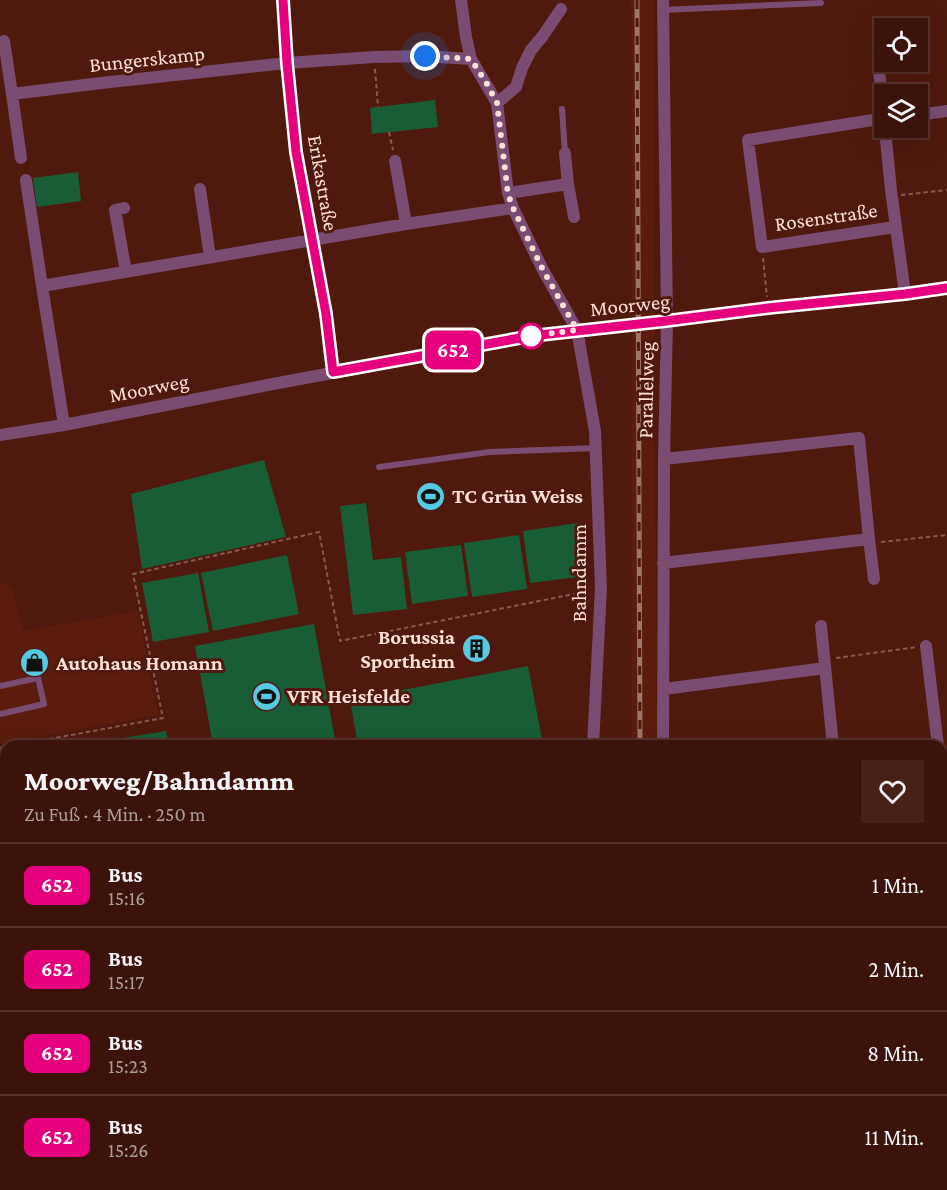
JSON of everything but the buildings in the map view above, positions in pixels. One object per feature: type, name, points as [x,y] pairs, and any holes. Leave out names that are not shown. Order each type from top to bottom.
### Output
[{"type":"street","name":"Erikastraße","points":[[283,0],[296,152],[326,314],[333,372]]},
{"type":"street","points":[[461,0],[471,59],[497,103],[516,87],[531,50],[561,9]]},
{"type":"street","name":"Parallelweg","points":[[663,5],[666,321],[663,740]]},
{"type":"street","points":[[4,41],[21,158]]},
{"type":"street","name":"Bungerskamp","points":[[12,94],[287,63],[374,57],[425,56],[471,59]]},
{"type":"street","name":"Bahndamm","points":[[497,103],[508,194],[543,270],[577,330],[596,431],[600,588],[593,740]]},
{"type":"street","points":[[928,114],[947,111]]},
{"type":"street","name":"Rosenstraße","points":[[874,121],[748,140],[762,247],[895,227]]},
{"type":"street","points":[[886,138],[905,294]]},
{"type":"street","points":[[565,153],[574,217]]},
{"type":"street","points":[[395,161],[406,224]]},
{"type":"street","points":[[26,180],[64,425]]},
{"type":"street","points":[[508,194],[568,184]]},
{"type":"street","points":[[200,189],[210,257]]},
{"type":"street","points":[[124,208],[115,210],[126,272]]},
{"type":"street","points":[[42,286],[513,208]]},
{"type":"street","name":"Moorweg","points":[[0,435],[64,425],[531,336],[947,288]]},
{"type":"street","points":[[664,459],[860,438],[874,579]]},
{"type":"street","points":[[663,563],[869,541]]},
{"type":"street","points":[[821,626],[833,740]]},
{"type":"street","points":[[926,646],[937,740]]},
{"type":"street","points":[[664,688],[825,663]]},
{"type":"lane","points":[[663,5],[821,3]]},
{"type":"lane","points":[[562,109],[565,153]]},
{"type":"lane","points":[[379,467],[490,452],[596,448]]},
{"type":"lane","points":[[0,686],[38,678],[44,704],[0,714]]},
{"type":"path","points":[[374,57],[378,107]]},
{"type":"path","points":[[389,132],[395,161]]},
{"type":"path","points":[[892,196],[947,190]]},
{"type":"path","points":[[762,247],[768,308]]},
{"type":"path","points":[[44,740],[163,718],[133,574],[319,532],[340,641],[600,588]]},
{"type":"path","points":[[869,541],[947,535]]},
{"type":"path","points":[[825,663],[926,646]]},
{"type":"shaded area","points":[[631,0],[654,0],[657,740],[632,740]]},
{"type":"shaded area","points":[[0,584],[11,586],[24,631],[138,611],[158,715],[22,740],[0,740]]},
{"type":"green space","points":[[435,100],[438,127],[372,134],[370,108]]},
{"type":"green space","points":[[78,172],[81,201],[37,207],[33,178]]},
{"type":"green space","points":[[264,460],[286,537],[142,569],[131,494]]},
{"type":"green space","points":[[366,503],[373,560],[401,557],[407,609],[353,615],[340,506]]},
{"type":"green space","points":[[578,523],[585,576],[530,583],[523,531]]},
{"type":"green space","points":[[519,535],[527,589],[472,597],[464,543]]},
{"type":"green space","points":[[461,545],[468,596],[412,604],[405,552]]},
{"type":"green space","points":[[287,555],[299,614],[213,631],[201,573]]},
{"type":"green space","points":[[198,573],[209,632],[153,642],[142,583]]},
{"type":"green space","name":"VFR Heisfelde","points":[[314,624],[335,740],[212,740],[195,646]]},
{"type":"green space","points":[[528,666],[542,740],[357,740],[350,700]]},
{"type":"green space","points":[[166,731],[168,740],[111,740]]},
{"type":"railway","points":[[637,0],[640,740]]},
{"type":"bus line","name":"652","points":[[283,0],[296,152],[326,314],[333,372],[531,336],[947,288]]},
{"type":"place","name":"TC Grün Weiss","points":[[431,496]]},
{"type":"place","name":"Borussia Sportheim","points":[[476,649]]},
{"type":"place","name":"Autohaus Homann","points":[[35,663]]},
{"type":"place","name":"VFR Heisfelde","points":[[266,696]]},
{"type":"route","points":[[425,56],[471,59],[497,103],[508,194],[543,270],[577,330],[531,336]]}]
